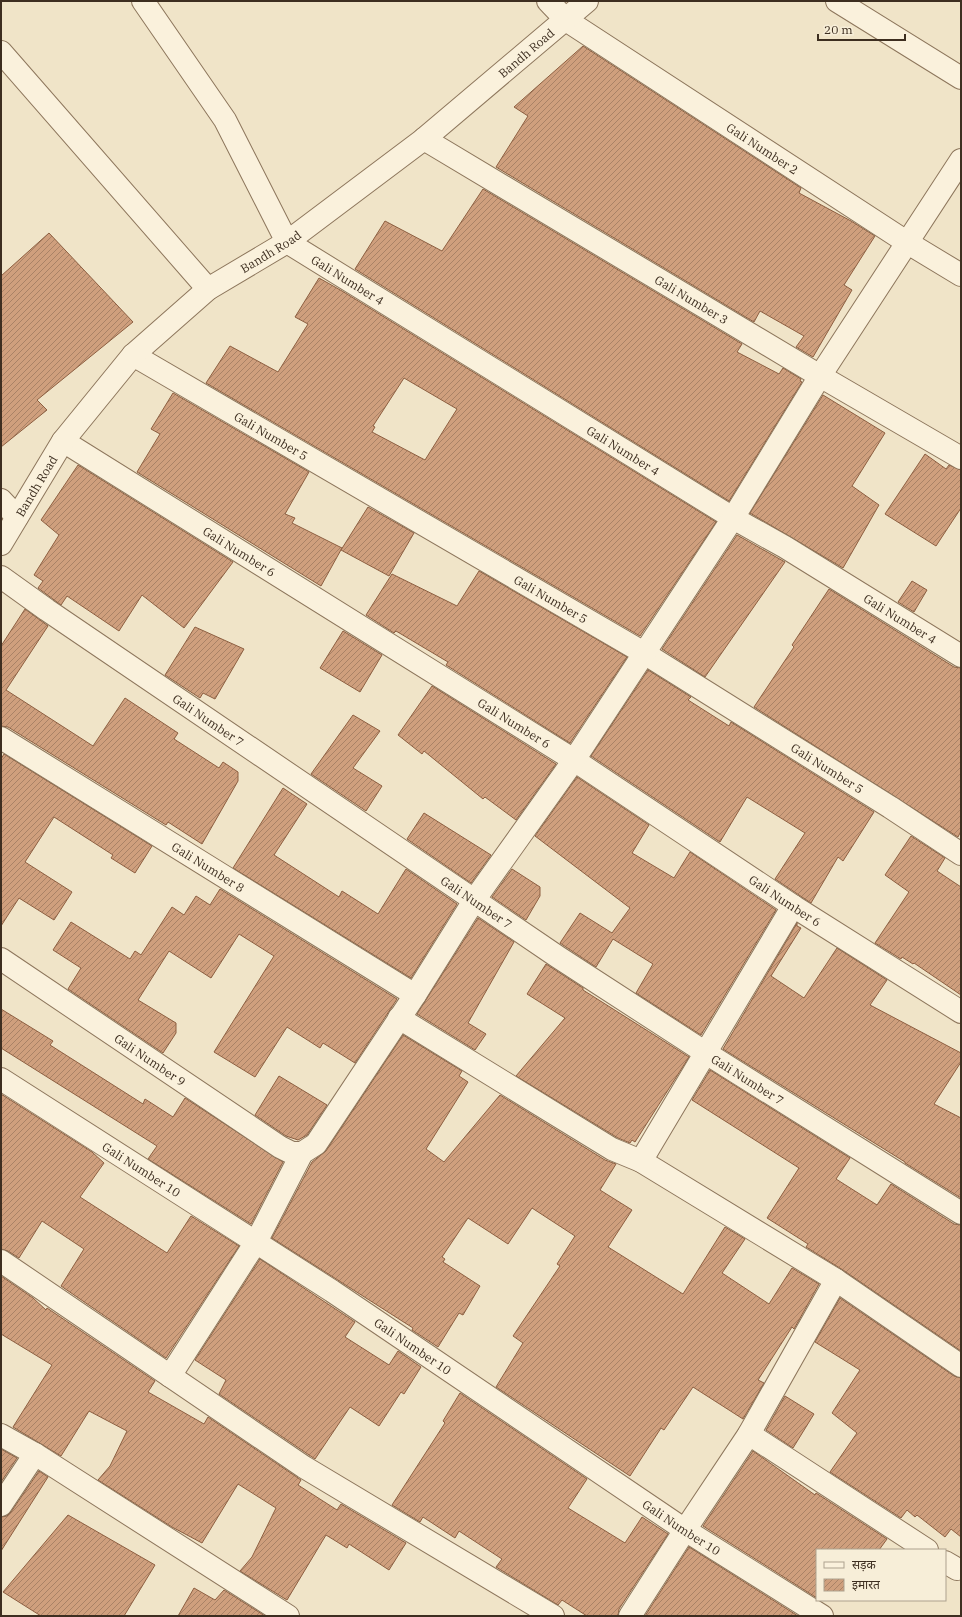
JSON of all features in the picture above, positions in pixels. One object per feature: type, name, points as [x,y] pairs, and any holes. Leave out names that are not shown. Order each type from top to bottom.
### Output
[{"type":"street","points":[[143,1],[225,120],[287,242]]},
{"type":"street","name":"Gali Number 2","points":[[548,1],[566,20],[961,275]]},
{"type":"street","name":"Bandh Road","points":[[1,544],[63,441],[133,355],[208,289],[287,242],[424,139],[587,1]]},
{"type":"street","points":[[837,1],[961,78]]},
{"type":"street","points":[[1,52],[208,289]]},
{"type":"street","name":"Gali Number 3","points":[[424,139],[820,376],[961,458]]},
{"type":"street","points":[[170,1376],[256,1242],[302,1153],[316,1144],[415,995],[475,900],[574,760],[733,518],[820,376],[961,160]]},
{"type":"street","name":"Gali Number 4","points":[[287,242],[733,518],[785,548],[961,656]]},
{"type":"street","name":"Gali Number 5","points":[[133,355],[644,652],[883,802],[961,854]]},
{"type":"street","name":"Gali Number 6","points":[[63,441],[574,760],[793,906],[961,1012]]},
{"type":"street","points":[[1,500],[17,517]]},
{"type":"street","name":"Gali Number 7","points":[[1,577],[47,610],[558,957],[706,1053],[961,1213]]},
{"type":"street","name":"Gali Number 8","points":[[1,738],[415,995]]},
{"type":"street","points":[[641,1161],[793,906]]},
{"type":"street","name":"Gali Number 9","points":[[1,959],[280,1147],[292,1153],[302,1153]]},
{"type":"street","points":[[399,1018],[612,1149],[641,1161],[836,1280],[961,1366]]},
{"type":"street","name":"Gali Number 10","points":[[1,1079],[332,1291],[685,1530],[822,1616]]},
{"type":"street","points":[[1,1261],[304,1467],[553,1616]]},
{"type":"street","points":[[630,1616],[749,1434],[836,1280]]},
{"type":"street","points":[[749,1434],[925,1549]]},
{"type":"street","points":[[1,1435],[34,1454],[288,1616]]},
{"type":"street","points":[[1,1505],[34,1454]]},
{"type":"building","points":[[583,46],[801,188],[799,193],[851,221],[875,236],[844,285],[852,290],[813,357],[796,347],[804,336],[760,311],[754,322],[496,167],[528,116],[514,107]]},
{"type":"building","points":[[483,189],[742,344],[737,352],[779,374],[783,368],[801,379],[800,381],[802,382],[729,501],[355,269],[385,221],[442,251]]},
{"type":"building","points":[[49,233],[133,322],[37,400],[47,410],[1,447],[1,276]]},
{"type":"building","points":[[319,278],[716,522],[640,636],[206,383],[230,346],[278,372],[308,324],[295,317]],"holes":[[[404,378],[457,409],[425,460],[372,432],[375,427],[373,426]]]},
{"type":"building","points":[[173,393],[309,472],[285,514],[295,518],[292,523],[342,548],[321,586],[137,472],[160,434],[151,429]]},
{"type":"building","points":[[823,395],[885,433],[852,486],[879,505],[843,568],[750,513]]},
{"type":"building","points":[[925,454],[946,469],[949,465],[961,470],[961,508],[936,546],[885,514]]},
{"type":"building","points":[[78,465],[233,562],[184,628],[142,595],[119,631],[67,596],[61,605],[38,588],[43,581],[34,575],[59,535],[41,520]]},
{"type":"building","points":[[368,507],[414,533],[389,576],[341,550]]},
{"type":"building","points":[[737,535],[785,562],[705,677],[662,649]]},
{"type":"building","points":[[479,571],[627,657],[570,743],[446,665],[448,662],[396,631],[394,633],[366,615],[392,574],[457,606]]},
{"type":"building","points":[[912,581],[927,590],[914,612],[898,602]]},
{"type":"building","points":[[829,589],[954,667],[961,668],[961,831],[958,837],[754,707],[794,647],[792,645]]},
{"type":"building","points":[[25,609],[48,626],[6,690],[93,746],[125,698],[178,733],[174,739],[219,768],[223,762],[238,772],[238,781],[202,844],[168,822],[166,825],[8,727],[1,726],[1,646]]},
{"type":"building","points":[[195,627],[244,649],[215,699],[203,693],[200,698],[165,675]]},
{"type":"building","points":[[343,631],[382,655],[360,692],[320,668]]},
{"type":"building","points":[[648,670],[691,697],[688,700],[729,726],[731,722],[874,812],[843,861],[838,857],[811,903],[775,879],[805,833],[747,797],[720,842],[591,756]]},
{"type":"building","points":[[432,686],[556,764],[516,820],[485,797],[483,799],[424,751],[422,754],[398,735]]},
{"type":"building","points":[[353,715],[380,731],[353,768],[382,786],[366,811],[311,774]]},
{"type":"building","points":[[4,754],[152,846],[135,873],[111,858],[113,855],[54,817],[25,862],[72,892],[54,920],[19,898],[1,926],[1,759]]},
{"type":"building","points":[[577,777],[649,825],[632,853],[674,878],[690,852],[776,910],[701,1035],[636,993],[653,964],[613,939],[596,967],[560,943],[580,913],[612,933],[630,908],[535,836]]},
{"type":"building","points":[[283,788],[307,804],[274,855],[339,897],[342,891],[378,914],[406,869],[457,904],[411,978],[233,868]]},
{"type":"building","points":[[424,813],[491,855],[471,883],[407,839]]},
{"type":"building","points":[[911,836],[945,858],[937,871],[961,887],[961,995],[914,963],[913,964],[902,957],[901,959],[875,943],[909,892],[885,875]]},
{"type":"building","points":[[512,869],[540,887],[540,896],[526,920],[492,897]]},
{"type":"building","points":[[220,889],[397,999],[355,1063],[323,1043],[320,1048],[287,1027],[255,1077],[214,1052],[274,956],[239,934],[211,978],[169,951],[138,1000],[176,1023],[176,1033],[163,1053],[68,989],[81,968],[53,950],[71,922],[130,959],[135,951],[141,955],[172,907],[184,915],[196,896],[210,905]]},
{"type":"building","points":[[478,918],[514,942],[468,1023],[486,1034],[475,1050],[417,1014]]},
{"type":"building","points":[[797,923],[797,926],[801,928],[771,976],[804,998],[837,948],[887,980],[870,1005],[961,1053],[961,1062],[934,1104],[961,1118],[961,1198],[723,1049]]},
{"type":"building","points":[[546,964],[583,988],[583,990],[689,1057],[635,1142],[632,1140],[630,1143],[618,1138],[516,1076],[565,1018],[527,994]]},
{"type":"building","points":[[1,1009],[53,1041],[50,1045],[143,1104],[145,1099],[173,1117],[185,1098],[283,1162],[251,1224],[148,1159],[157,1146],[1,1048]]},
{"type":"building","points":[[403,1035],[462,1071],[459,1076],[468,1082],[426,1149],[444,1162],[500,1095],[605,1160],[616,1164],[600,1190],[632,1210],[608,1247],[683,1294],[725,1227],[745,1239],[722,1273],[769,1304],[792,1268],[819,1284],[794,1329],[792,1327],[758,1380],[764,1383],[743,1419],[693,1387],[664,1430],[661,1428],[630,1476],[496,1387],[523,1343],[513,1336],[560,1266],[557,1264],[575,1236],[532,1208],[508,1244],[468,1218],[442,1257],[445,1259],[443,1262],[480,1286],[463,1315],[459,1313],[438,1347],[412,1330],[413,1328],[272,1238],[312,1162],[326,1151]]},
{"type":"building","points":[[710,1070],[850,1158],[836,1179],[877,1205],[891,1184],[954,1224],[961,1225],[961,1351],[843,1270],[806,1247],[808,1244],[767,1218],[799,1168],[692,1100]]},
{"type":"building","points":[[279,1076],[327,1105],[307,1135],[298,1140],[286,1136],[255,1115]]},
{"type":"building","points":[[1,1094],[92,1152],[104,1163],[80,1197],[167,1253],[191,1216],[239,1246],[166,1358],[61,1286],[84,1249],[42,1221],[19,1258],[8,1251],[1,1249]]},
{"type":"building","points":[[260,1259],[355,1322],[345,1337],[389,1365],[398,1351],[421,1367],[404,1394],[401,1392],[379,1426],[350,1407],[315,1459],[219,1394],[226,1380],[195,1360]]},
{"type":"building","points":[[1,1276],[33,1298],[46,1310],[47,1308],[155,1381],[148,1392],[204,1424],[208,1417],[301,1480],[298,1485],[337,1510],[341,1504],[406,1543],[389,1570],[349,1544],[347,1548],[326,1535],[287,1600],[240,1571],[252,1557],[276,1508],[238,1484],[202,1543],[172,1527],[98,1480],[110,1466],[127,1431],[89,1411],[61,1456],[13,1427],[52,1365],[1,1334]]},
{"type":"building","points":[[840,1298],[954,1376],[961,1378],[961,1537],[951,1529],[945,1537],[917,1515],[915,1517],[907,1510],[901,1518],[830,1472],[857,1433],[832,1413],[860,1370],[815,1342]]},
{"type":"building","points":[[460,1393],[587,1479],[568,1508],[625,1543],[642,1517],[668,1534],[619,1609],[618,1616],[587,1616],[562,1600],[558,1605],[496,1567],[502,1559],[459,1531],[455,1538],[423,1517],[420,1522],[392,1505],[445,1423],[443,1421]]},
{"type":"building","points":[[785,1396],[814,1414],[793,1448],[766,1430]]},
{"type":"building","points":[[1,1449],[17,1458],[1,1482]]},
{"type":"building","points":[[753,1451],[815,1495],[816,1493],[887,1539],[880,1549],[816,1549],[816,1597],[703,1526]]},
{"type":"building","points":[[39,1471],[48,1477],[1,1551],[1,1517],[7,1516],[11,1512]]},
{"type":"building","points":[[68,1515],[155,1565],[124,1616],[41,1616],[3,1592]]},
{"type":"building","points":[[689,1547],[798,1616],[645,1616]]},
{"type":"building","points":[[194,1588],[215,1600],[224,1590],[265,1616],[178,1616]]}]
